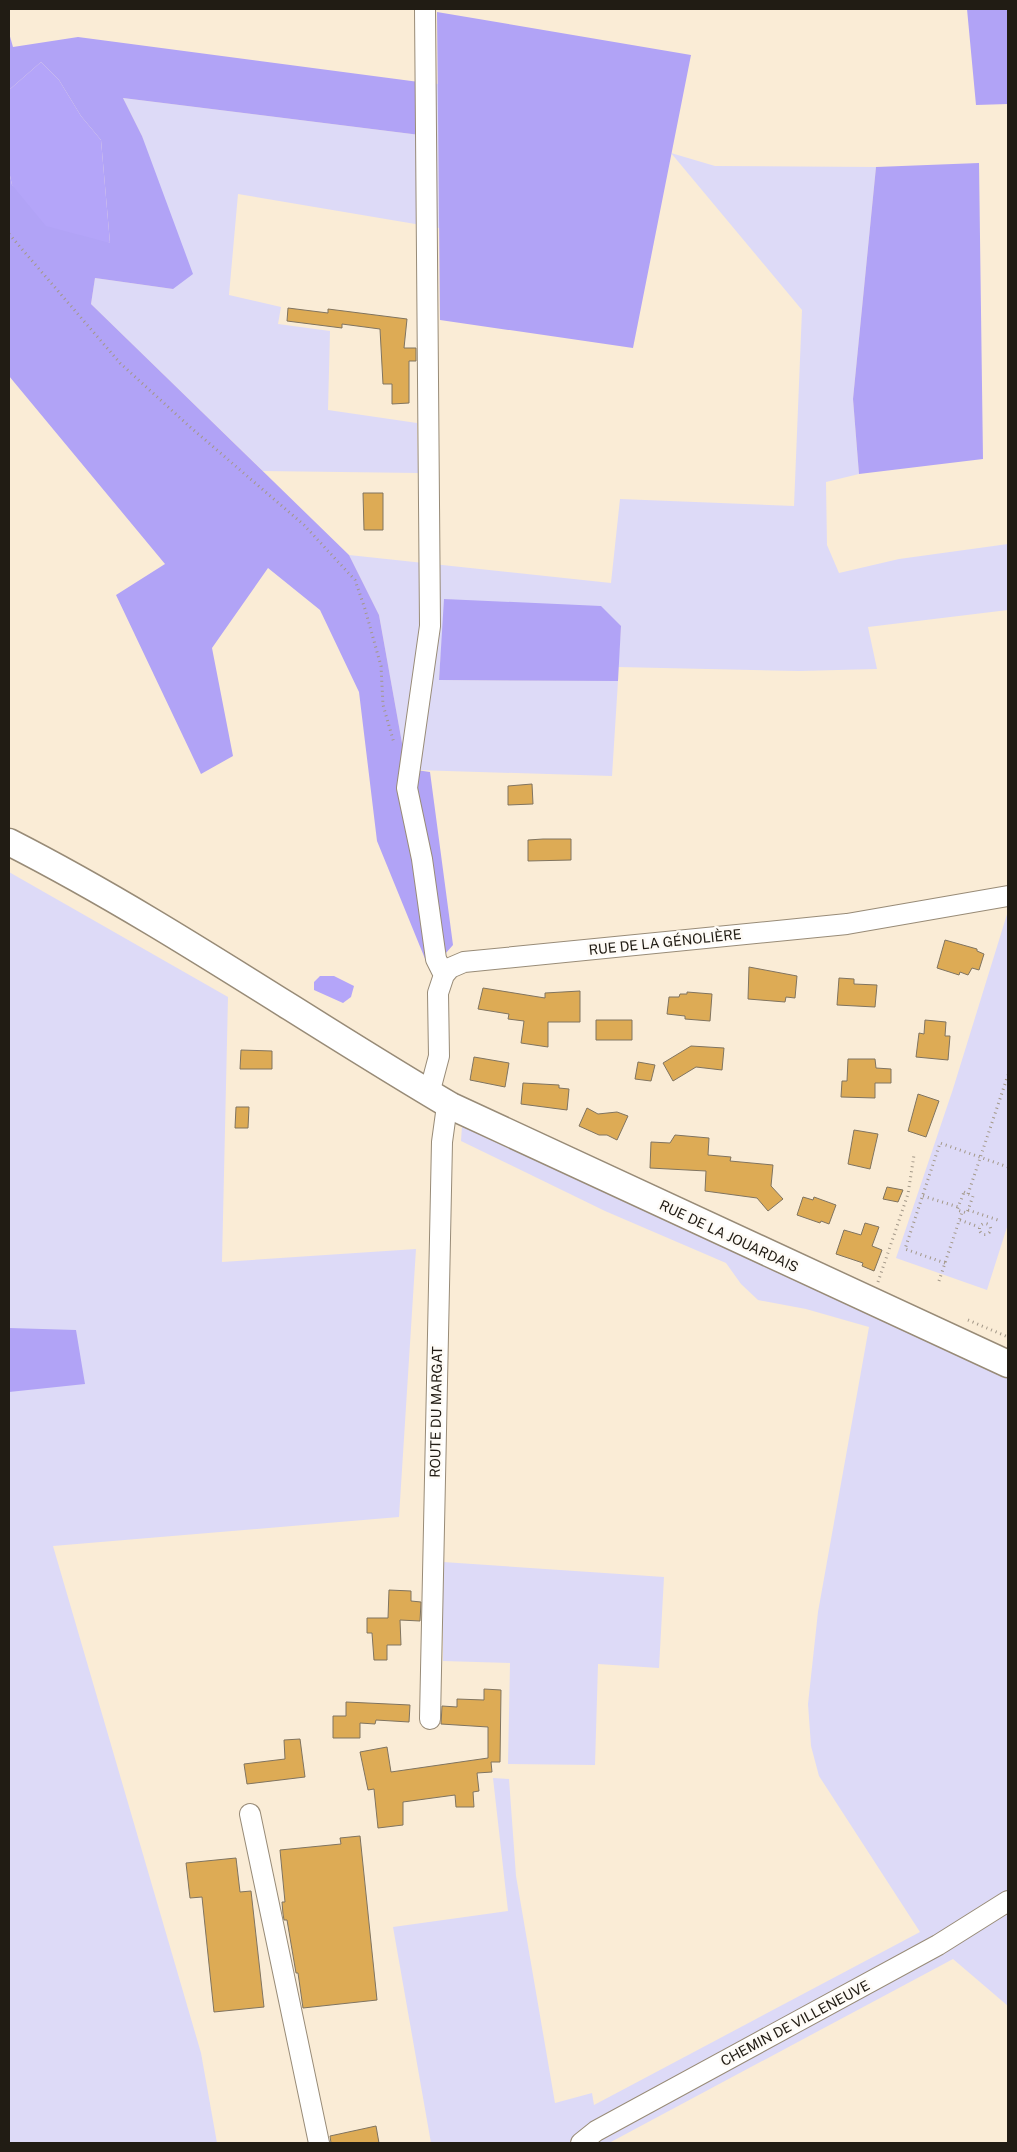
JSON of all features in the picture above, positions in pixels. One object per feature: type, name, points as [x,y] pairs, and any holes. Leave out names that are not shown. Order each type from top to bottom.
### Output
[{"type":"main road","name":"RUE DE LA JOUARDAIS","points":[[9,842],[229,967],[440,1100],[1008,1364]]},
{"type":"street","points":[[425,9],[430,626],[407,788],[422,859],[436,958],[444,975],[438,992],[440,1100]]},
{"type":"street","name":"RUE DE LA GÉNOLIÈRE","points":[[444,975],[450,968],[464,962],[847,924],[1008,896]]},
{"type":"street","name":"ROUTE DU MARGAT","points":[[430,1719],[442,1142],[446,1113],[440,1100]]},
{"type":"street","points":[[250,1814],[319,2143]]},
{"type":"street","name":"CHEMIN DE VILLENEUVE","points":[[581,2143],[596,2131],[938,1945],[1008,1901]]},
{"type":"path","points":[[9,234],[120,363],[189,426],[304,525],[355,580],[381,666],[383,705],[397,751]]},
{"type":"path","points":[[968,1194],[1008,1075]]},
{"type":"path","points":[[945,1263],[905,1249],[940,1143],[1008,1166]]},
{"type":"path","points":[[872,1301],[908,1194],[914,1155]]},
{"type":"path","points":[[923,1196],[958,1207],[958,1210],[967,1213],[973,1196],[964,1192],[958,1207]]},
{"type":"path","points":[[968,1210],[1001,1221]]},
{"type":"path","points":[[939,1281],[962,1212]]},
{"type":"path","points":[[960,1220],[979,1227]]},
{"type":"path","points":[[965,1319],[1008,1337]]},
{"type":"shaded area","points":[[967,9],[1008,9],[1008,104],[976,105]]},
{"type":"shaded area","points":[[437,12],[691,55],[633,348],[440,320]]},
{"type":"shaded area","points":[[9,33],[13,47],[78,37],[419,82],[420,135],[123,98],[142,136],[193,274],[173,289],[95,278],[91,304],[349,555],[379,615],[402,743],[416,770],[430,772],[453,945],[430,971],[377,841],[359,692],[320,610],[268,568],[212,648],[233,756],[201,774],[116,595],[165,564],[9,376],[9,171],[12,185],[110,243],[101,140],[81,116],[59,80],[41,62],[9,90]]},
{"type":"shaded area","points":[[41,62],[59,80],[81,116],[101,140],[110,243],[46,226],[12,185],[9,171],[9,90]]},
{"type":"shaded area","points":[[419,82],[438,84],[439,228],[238,194],[229,295],[281,307],[278,324],[330,331],[328,410],[417,423],[418,473],[263,471],[91,304],[95,278],[173,289],[142,136],[123,98],[420,135]]},
{"type":"shaded area","points":[[671,153],[715,166],[876,167],[853,399],[859,474],[826,482],[827,545],[839,573],[899,559],[1008,544],[1008,610],[868,627],[877,669],[799,671],[618,667],[621,626],[445,599],[439,680],[618,681],[612,776],[416,770],[402,743],[379,615],[349,555],[611,583],[620,499],[794,506],[802,310]]},
{"type":"shaded area","points":[[979,163],[983,459],[859,474],[853,399],[876,167]]},
{"type":"shaded area","points":[[444,599],[601,606],[621,626],[618,681],[439,680]]},
{"type":"shaded area","points":[[9,872],[228,997],[222,1262],[416,1249],[399,1517],[53,1546],[201,2053],[217,2143],[9,2143]]},
{"type":"shaded area","points":[[1008,911],[1008,1224],[987,1290],[896,1258],[953,1089]]},
{"type":"shaded area","points":[[320,976],[334,976],[354,986],[351,997],[343,1003],[314,990],[314,982]]},
{"type":"shaded area","points":[[462,1126],[830,1290],[977,1360],[1008,1377],[1008,2006],[953,1959],[609,2143],[431,2143],[393,1927],[508,1911],[493,1778],[509,1779],[516,1876],[555,2103],[592,2093],[594,2105],[920,1932],[819,1776],[811,1746],[808,1704],[818,1612],[869,1327],[806,1309],[758,1300],[741,1284],[726,1263],[605,1211],[461,1141]]},
{"type":"shaded area","points":[[9,1328],[76,1330],[85,1384],[9,1392]]},
{"type":"shaded area","points":[[443,1562],[664,1577],[659,1668],[598,1664],[595,1765],[508,1764],[510,1663],[443,1661]]},
{"type":"building","points":[[288,308],[328,313],[328,309],[407,319],[404,348],[416,348],[416,361],[409,361],[409,403],[392,404],[392,384],[383,384],[380,329],[342,324],[342,328],[287,321]]},
{"type":"building","points":[[363,493],[383,493],[383,530],[364,530]]},
{"type":"building","points":[[532,784],[533,804],[508,805],[508,786]]},
{"type":"building","points":[[571,839],[571,860],[528,861],[528,840]]},
{"type":"building","points":[[945,940],[977,949],[977,951],[984,954],[979,970],[972,968],[968,975],[960,972],[959,975],[937,968]]},
{"type":"building","points":[[749,967],[797,976],[795,998],[786,997],[785,1002],[748,999]]},
{"type":"building","points":[[839,978],[854,979],[854,984],[877,985],[875,1007],[837,1005]]},
{"type":"building","points":[[483,988],[545,998],[545,993],[580,991],[580,1022],[548,1022],[548,1047],[521,1043],[524,1021],[508,1019],[509,1014],[478,1009]]},
{"type":"building","points":[[687,992],[712,994],[710,1021],[685,1019],[685,1016],[667,1014],[669,997],[679,997],[680,994],[687,994]]},
{"type":"building","points":[[596,1020],[632,1020],[632,1040],[596,1040]]},
{"type":"building","points":[[925,1020],[946,1022],[945,1036],[950,1036],[948,1060],[916,1057],[919,1033],[924,1034]]},
{"type":"building","points":[[691,1046],[724,1048],[722,1070],[696,1067],[673,1081],[663,1063]]},
{"type":"building","points":[[241,1050],[272,1051],[272,1069],[240,1069]]},
{"type":"building","points":[[474,1057],[509,1063],[505,1087],[470,1080]]},
{"type":"building","points":[[848,1059],[875,1059],[876,1068],[891,1069],[891,1083],[875,1083],[875,1098],[841,1097],[842,1081],[847,1081]]},
{"type":"building","points":[[638,1062],[655,1065],[651,1081],[635,1079]]},
{"type":"building","points":[[523,1083],[559,1085],[559,1088],[569,1089],[567,1110],[521,1104]]},
{"type":"building","points":[[918,1094],[939,1101],[926,1137],[908,1131]]},
{"type":"building","points":[[236,1107],[249,1107],[248,1128],[235,1128]]},
{"type":"building","points":[[587,1108],[598,1114],[617,1112],[628,1116],[617,1140],[607,1135],[599,1135],[579,1126]]},
{"type":"building","points":[[854,1130],[878,1134],[870,1169],[848,1164]]},
{"type":"building","points":[[675,1135],[709,1138],[708,1155],[731,1157],[730,1161],[773,1165],[771,1186],[783,1199],[768,1211],[757,1198],[705,1191],[706,1171],[650,1168],[651,1142],[670,1143]]},
{"type":"building","points":[[887,1187],[903,1190],[898,1202],[883,1199]]},
{"type":"building","points":[[803,1197],[813,1200],[814,1197],[836,1205],[829,1224],[797,1215]]},
{"type":"building","points":[[865,1223],[879,1227],[872,1246],[882,1250],[874,1271],[862,1266],[863,1263],[836,1254],[844,1230],[861,1235]]},
{"type":"building","points":[[389,1590],[411,1591],[411,1601],[421,1602],[420,1621],[400,1620],[401,1645],[387,1645],[387,1660],[374,1660],[372,1633],[367,1633],[367,1618],[388,1618]]},
{"type":"building","points":[[484,1689],[501,1690],[500,1762],[491,1762],[492,1772],[477,1773],[479,1791],[473,1792],[474,1807],[456,1807],[455,1795],[403,1802],[403,1825],[378,1828],[374,1789],[368,1790],[360,1752],[387,1747],[391,1772],[488,1758],[488,1727],[441,1724],[442,1706],[457,1707],[457,1699],[484,1700]]},
{"type":"building","points":[[346,1702],[410,1705],[409,1722],[376,1720],[375,1724],[360,1723],[360,1738],[333,1738],[333,1716],[346,1716]]},
{"type":"building","points":[[300,1739],[305,1777],[247,1784],[244,1764],[285,1759],[284,1740]]},
{"type":"building","points":[[360,1836],[377,2000],[303,2008],[287,1920],[284,1920],[283,1914],[282,1902],[285,1902],[280,1850],[341,1844],[340,1838]]},
{"type":"building","points":[[236,1858],[240,1892],[251,1891],[264,2007],[214,2012],[202,1897],[190,1898],[186,1863]]},
{"type":"building","points":[[376,2126],[379,2143],[331,2143],[330,2136]]}]
